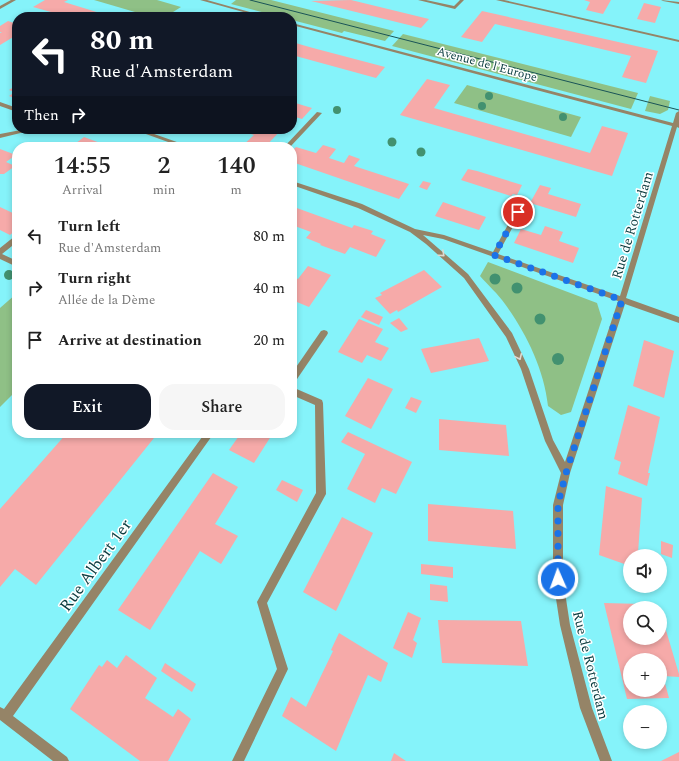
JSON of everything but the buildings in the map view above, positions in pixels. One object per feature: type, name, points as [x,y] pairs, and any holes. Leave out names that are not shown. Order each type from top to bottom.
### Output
[{"type":"street","points":[[0,8],[14,0]]},
{"type":"street","points":[[202,0],[247,12]]},
{"type":"street","points":[[420,0],[455,8],[462,0]]},
{"type":"street","points":[[498,0],[679,41]]},
{"type":"street","points":[[662,0],[679,4]]},
{"type":"street","name":"Avenue de l'Europe","points":[[297,25],[677,126]]},
{"type":"street","points":[[0,104],[12,108]]},
{"type":"street","points":[[292,142],[319,113]]},
{"type":"street","points":[[677,126],[679,113]]},
{"type":"street","name":"Rue de Rotterdam","points":[[606,761],[586,708],[565,625],[558,579],[558,504],[566,473],[622,300],[672,136],[677,126]]},
{"type":"street","points":[[0,136],[12,134]]},
{"type":"street","points":[[155,134],[175,142]]},
{"type":"street","points":[[297,185],[360,206],[412,230],[428,242],[466,276],[509,335],[525,369],[549,441],[566,473]]},
{"type":"street","points":[[494,255],[518,212]]},
{"type":"street","points":[[412,230],[444,237],[679,320]]},
{"type":"street","points":[[0,252],[12,242]]},
{"type":"street","points":[[0,256],[12,262]]},
{"type":"street","points":[[297,373],[324,333]]},
{"type":"street","points":[[238,761],[283,669],[262,602],[321,494],[319,404],[297,393]]},
{"type":"street","name":"Rue Albert 1er","points":[[3,715],[206,438]]},
{"type":"street","points":[[3,715],[63,761]]},
{"type":"green space","points":[[94,0],[157,0],[181,7],[173,12],[135,12]]},
{"type":"green space","points":[[236,0],[271,0],[394,31],[385,41],[344,31],[342,33],[297,21],[297,12],[262,12],[231,4]]},
{"type":"green space","points":[[403,34],[638,93],[631,109],[392,46]]},
{"type":"green space","points":[[467,85],[581,117],[571,137],[454,103]]},
{"type":"green space","points":[[650,96],[670,101],[668,110],[660,114],[645,111]]},
{"type":"green space","points":[[488,262],[597,303],[602,319],[571,412],[561,415],[548,406],[543,379],[527,339],[505,304],[480,276]]},
{"type":"green space","points":[[12,298],[12,395],[0,407],[0,308]]},
{"type":"tram line","points":[[250,0],[297,12]]},
{"type":"tram line","points":[[297,12],[679,110]]},
{"type":"route","points":[[518,212],[494,255],[622,300],[566,473],[558,504],[558,579]]}]
